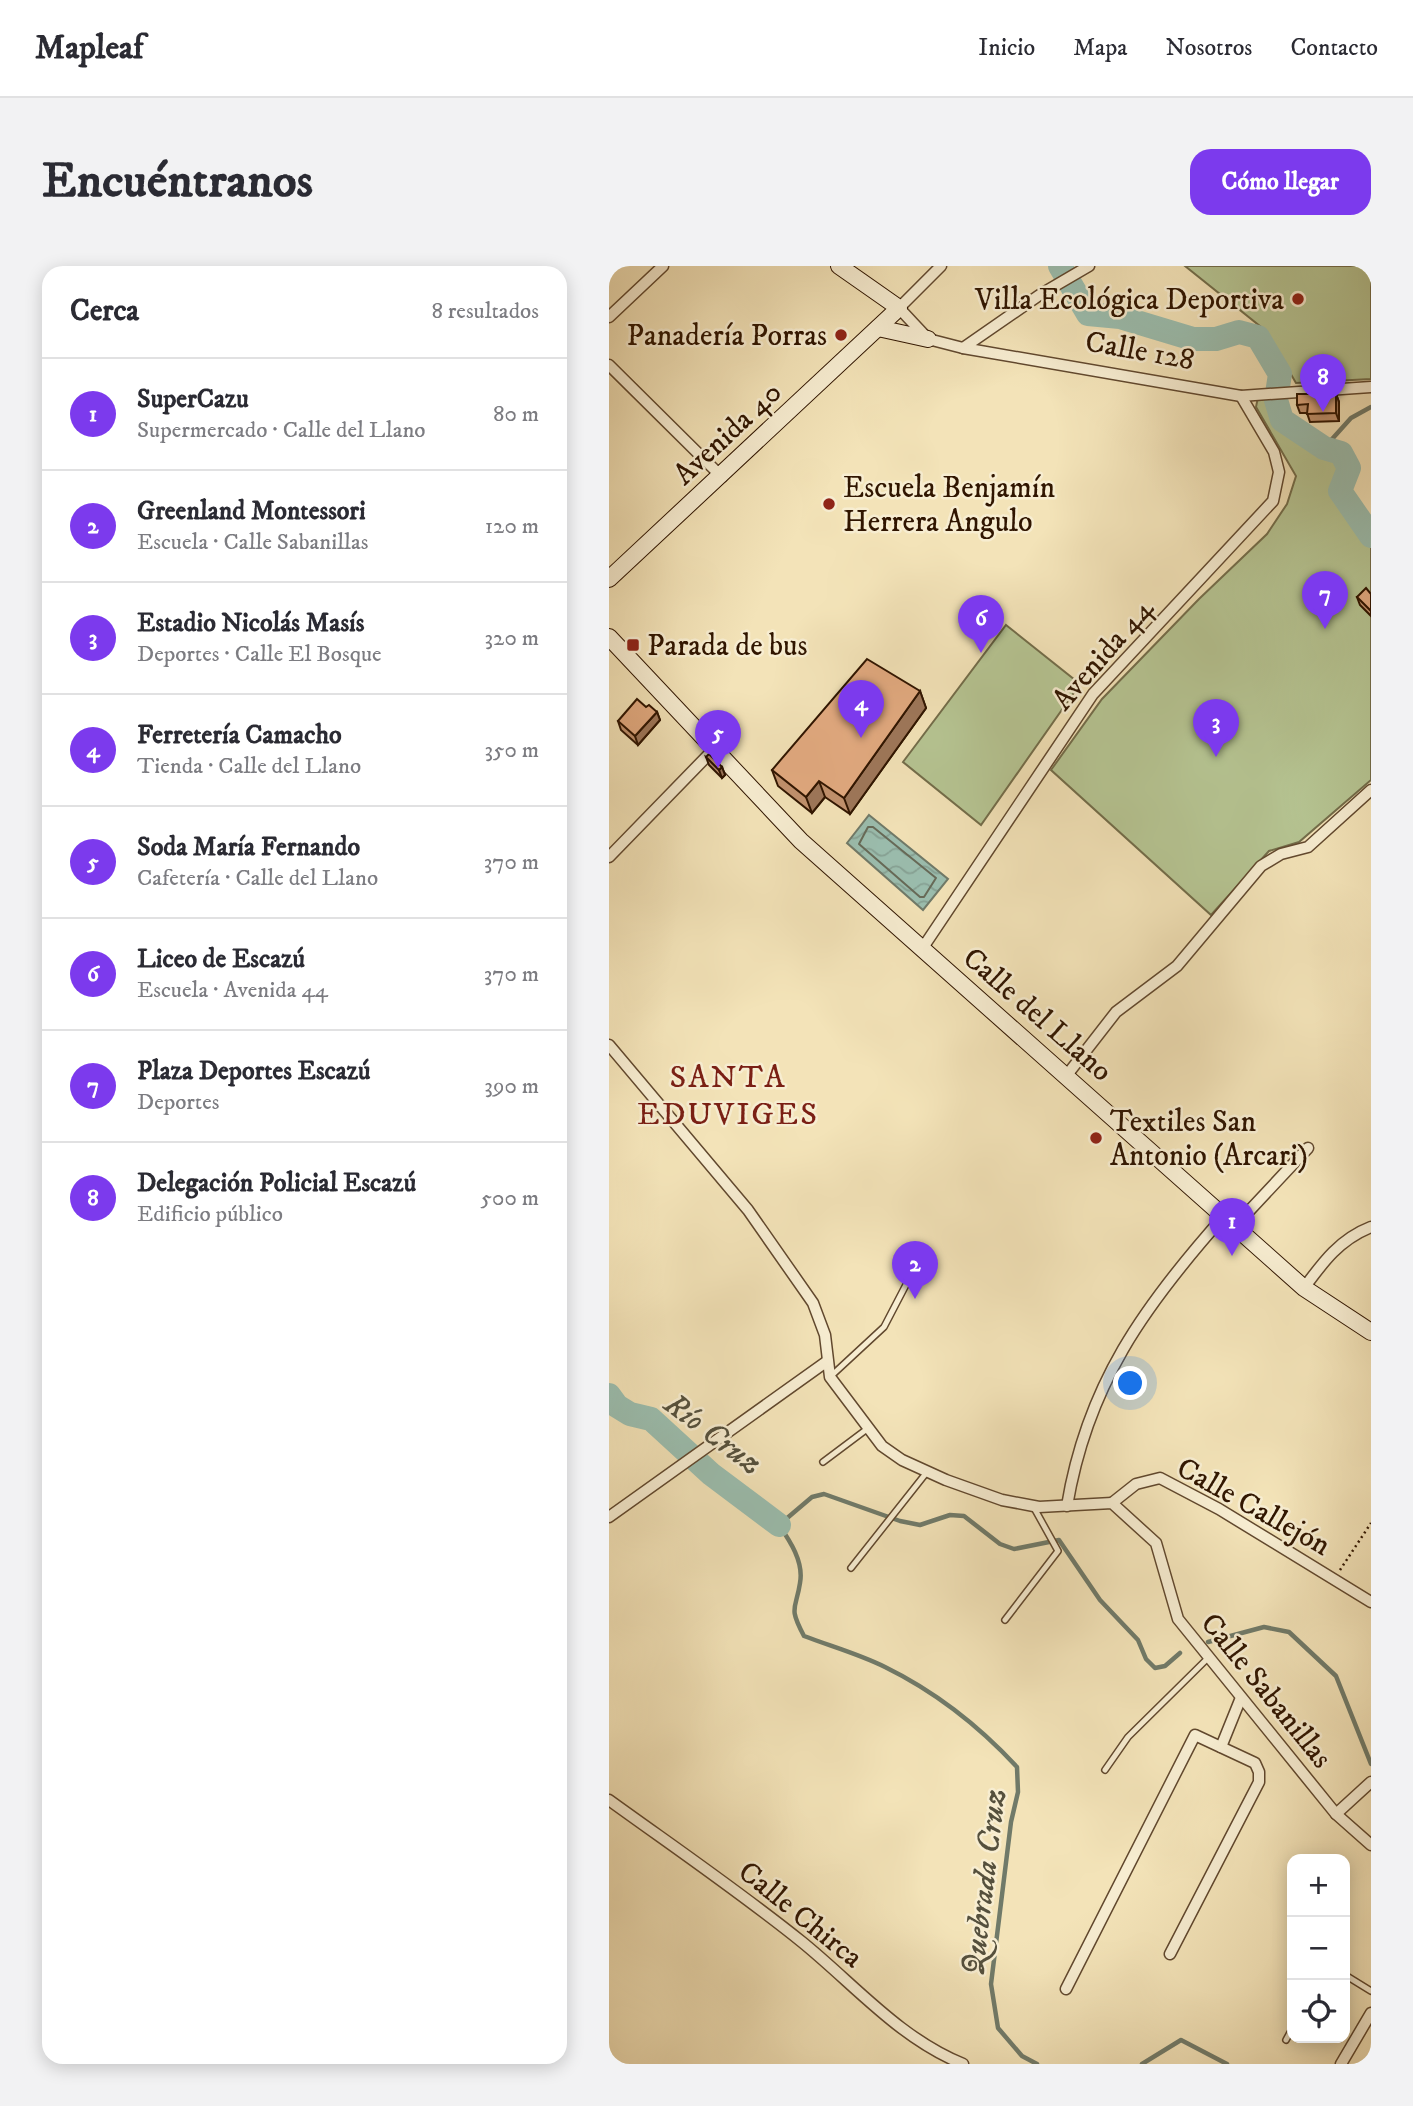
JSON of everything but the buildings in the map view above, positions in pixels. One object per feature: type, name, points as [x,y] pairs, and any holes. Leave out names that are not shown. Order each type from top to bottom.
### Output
[{"type":"main road","points":[[839,266],[899,308]]},
{"type":"main road","name":"Avenida 40","points":[[609,579],[722,477],[899,308]]},
{"type":"main road","points":[[878,328],[928,339]]},
{"type":"main road","name":"Calle del Llano","points":[[609,637],[801,841],[1304,1288],[1371,1332]]},
{"type":"street","points":[[609,317],[663,266]]},
{"type":"street","name":"Avenida 40","points":[[899,308],[941,266]]},
{"type":"street","points":[[963,348],[1041,294],[1089,266]]},
{"type":"street","points":[[899,308],[928,339]]},
{"type":"street","name":"Calle 128","points":[[928,339],[963,348],[1241,396],[1371,387]]},
{"type":"street","points":[[609,365],[722,477]]},
{"type":"street","name":"Avenida 44","points":[[922,949],[1093,694],[1273,501],[1279,472],[1274,452],[1241,396]]},
{"type":"street","points":[[609,857],[714,749]]},
{"type":"street","points":[[1067,1075],[1116,1012],[1177,966],[1261,866],[1281,854],[1308,847],[1371,790]]},
{"type":"street","points":[[609,1062],[612,1048]]},
{"type":"street","points":[[612,1048],[748,1210],[813,1303],[825,1335],[826,1362],[830,1377],[882,1446],[927,1471],[1002,1500],[1034,1506],[1112,1503]]},
{"type":"street","points":[[1067,1506],[1074,1464],[1096,1401],[1142,1316],[1230,1221],[1308,1148]]},
{"type":"street","points":[[1304,1288],[1329,1253],[1355,1233],[1371,1227]]},
{"type":"street","points":[[609,1517],[699,1450],[826,1362]]},
{"type":"street","name":"Calle Callejón","points":[[1112,1503],[1136,1484],[1160,1478],[1371,1602]]},
{"type":"street","name":"Calle Sabanillas","points":[[1112,1503],[1156,1543],[1178,1619],[1240,1700],[1336,1814],[1371,1845]]},
{"type":"street","points":[[1221,1747],[1240,1700]]},
{"type":"street","points":[[1066,1989],[1195,1735],[1255,1763],[1259,1782],[1170,1955]]},
{"type":"street","points":[[1336,1814],[1371,1782]]},
{"type":"street","name":"Calle Chirca","points":[[609,1800],[793,1935],[869,2002],[921,2043],[963,2064]]},
{"type":"street","points":[[1341,2064],[1371,2013]]},
{"type":"lane","points":[[830,1377],[884,1327],[909,1279]]},
{"type":"lane","points":[[823,1462],[867,1429]]},
{"type":"lane","points":[[851,1568],[927,1471]]},
{"type":"lane","points":[[1005,1620],[1058,1551],[1034,1506]]},
{"type":"lane","points":[[1105,1770],[1128,1737],[1208,1658]]},
{"type":"lane","points":[[1350,1978],[1371,1991]]},
{"type":"path","points":[[1334,1579],[1371,1522]]},
{"type":"green space","name":"Villa Ecológica Deportiva","points":[[1185,266],[1371,266],[1371,379],[1296,383],[1266,331]]},
{"type":"green space","points":[[1258,397],[1272,398],[1284,424],[1296,437],[1320,453],[1336,459],[1343,467],[1335,494],[1371,543],[1371,780],[1299,842],[1269,851],[1211,915],[1051,770],[1102,699],[1199,599],[1267,534],[1287,504],[1296,476],[1256,407]]},
{"type":"green space","points":[[1006,625],[1080,684],[981,825],[903,762]]},
{"type":"water","points":[[869,815],[948,879],[923,910],[847,843]]},
{"type":"waterway","points":[[1060,266],[1088,314],[1120,317],[1193,339],[1216,339],[1239,332],[1258,337],[1280,374],[1276,400],[1282,420],[1324,448],[1341,453],[1349,468],[1340,491],[1371,536]]},
{"type":"waterway","points":[[1324,448],[1351,418],[1371,407]]},
{"type":"waterway","name":"Río Cruz","points":[[609,1395],[617,1406],[630,1414],[651,1419],[711,1474],[779,1525]]},
{"type":"waterway","name":"Quebrada Cruz","points":[[1037,2064],[1022,2056],[998,2028],[991,1984],[1011,1822],[1018,1792],[1017,1767],[972,1724],[921,1687],[875,1662],[804,1636],[795,1613],[800,1567],[792,1545],[779,1525],[812,1497],[824,1494],[900,1521],[920,1525],[950,1515],[964,1516],[1000,1544],[1014,1549],[1059,1540],[1100,1600],[1138,1640],[1146,1659],[1155,1668],[1165,1666],[1180,1653]]},
{"type":"waterway","points":[[1208,1642],[1264,1627],[1289,1632],[1336,1676],[1371,1764]]},
{"type":"waterway","name":"Quebrada Cruz","points":[[1142,2064],[1181,2040],[1227,2064]]},
{"type":"place","name":"Villa Ecológica Deportiva","points":[[1298,299]]},
{"type":"place","name":"Panadería Porras","points":[[841,335]]},
{"type":"place","name":"Delegación Policial Escazú","points":[[1323,412]]},
{"type":"place","name":"Escuela Benjamín Herrera Angulo","points":[[829,504]]},
{"type":"place","name":"Plaza Deportes Escazú","points":[[1325,629]]},
{"type":"place","name":"Parada de bus","points":[[633,645]]},
{"type":"place","name":"Liceo de Escazú","points":[[981,653]]},
{"type":"place","name":"Ferretería Camacho","points":[[861,738]]},
{"type":"place","name":"Estadio Nicolás Masís","points":[[1216,757]]},
{"type":"place","name":"Soda María Fernando","points":[[718,768]]},
{"type":"place","name":"Textiles San Antonio (Arcari)","points":[[1096,1138]]},
{"type":"place","name":"SuperCazu","points":[[1232,1256]]},
{"type":"place","name":"Greenland Montessori","points":[[915,1299]]},
{"type":"district","name":"SANTA EDUVIGES","points":[[728,1094]]}]
